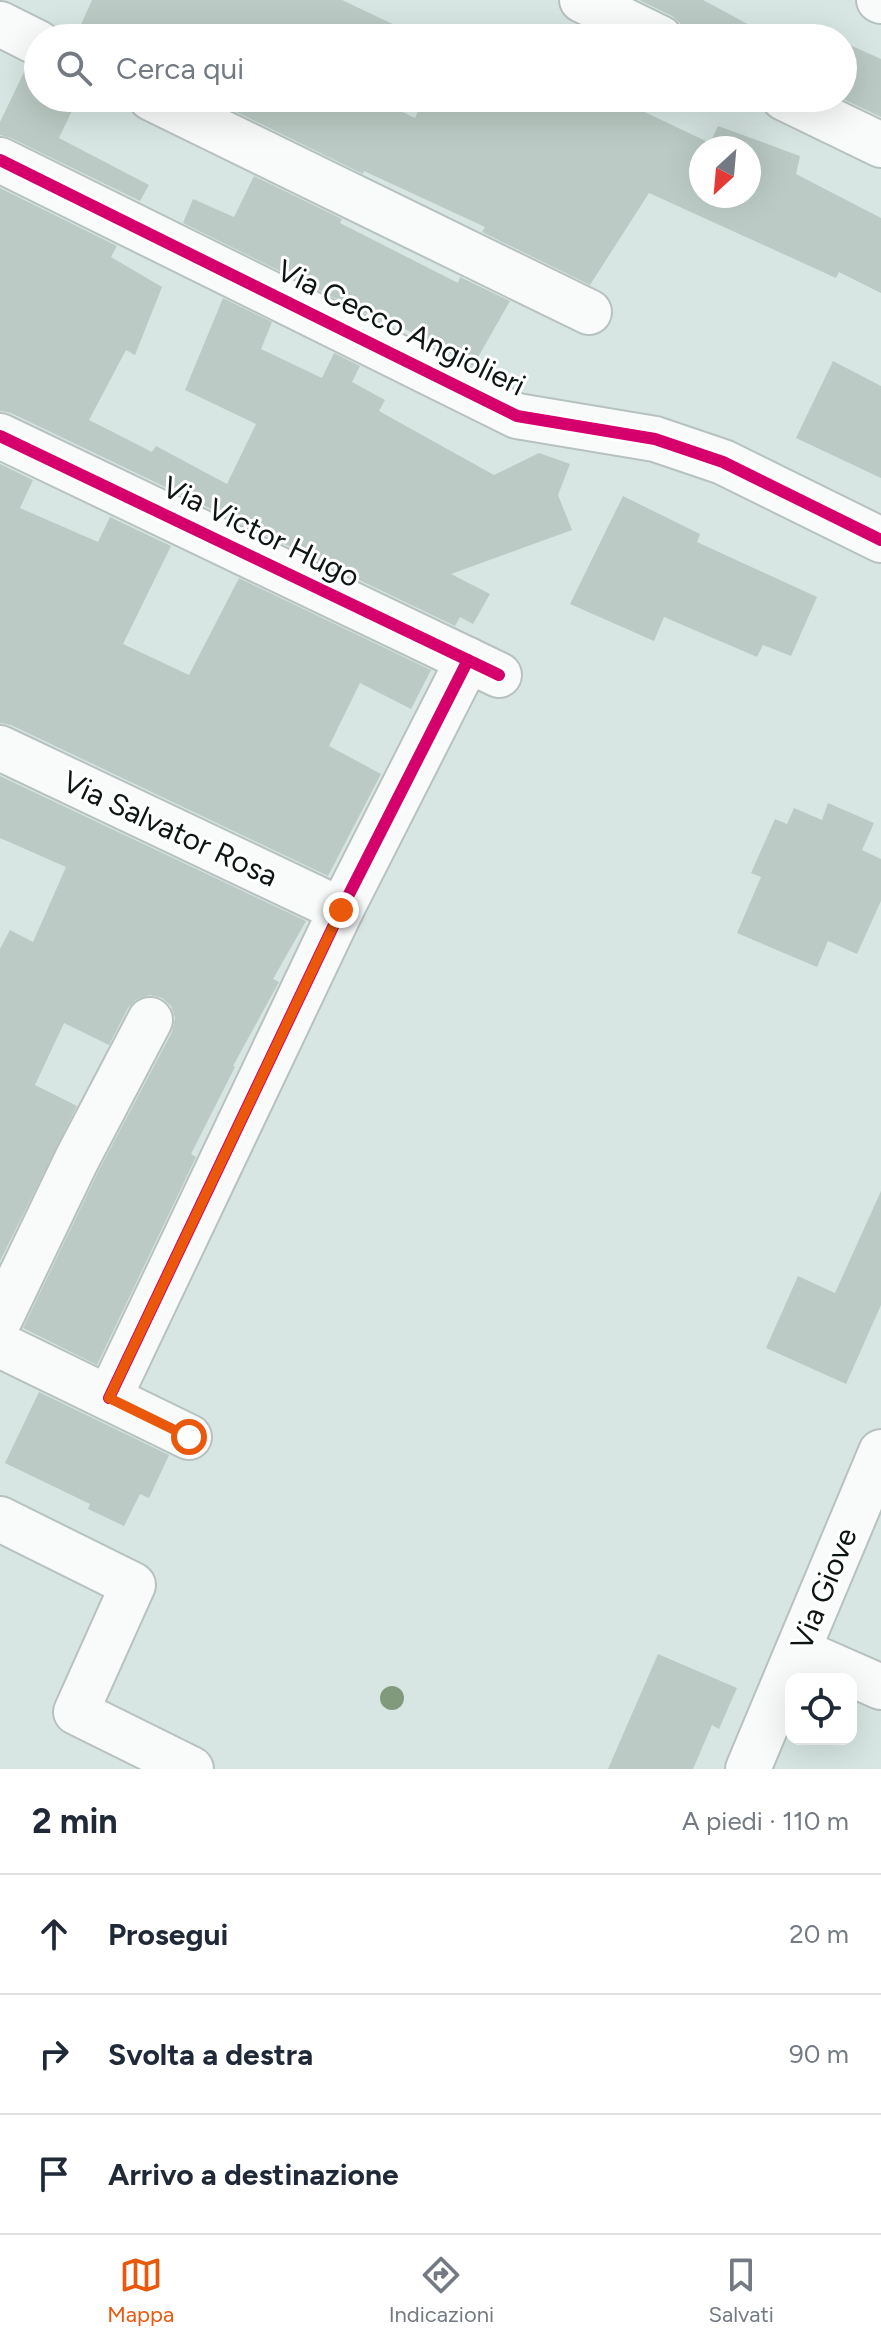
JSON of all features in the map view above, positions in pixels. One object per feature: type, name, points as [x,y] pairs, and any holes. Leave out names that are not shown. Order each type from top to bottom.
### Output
[{"type":"street","points":[[582,0],[631,24]]},
{"type":"street","points":[[0,24],[24,36]]},
{"type":"street","points":[[180,112],[589,312]]},
{"type":"street","points":[[813,112],[881,145]]},
{"type":"street","name":"Via Cecco Angiolieri","points":[[0,160],[517,416],[655,439],[683,448],[723,462],[881,540]]},
{"type":"street","name":"Via Victor Hugo","points":[[0,436],[483,668],[341,910]]},
{"type":"street","name":"Via Salvator Rosa","points":[[0,748],[341,910]]},
{"type":"street","points":[[109,1398],[341,910]]},
{"type":"street","points":[[0,1319],[77,1159],[150,1020]]},
{"type":"street","points":[[0,1345],[189,1437]]},
{"type":"street","name":"Via Giove","points":[[748,1769],[881,1452]]},
{"type":"street","points":[[0,1519],[133,1585],[76,1712],[191,1769]]},
{"type":"street","points":[[799,1651],[881,1687]]},
{"type":"building","points":[[92,0],[342,0],[393,24],[81,24]]},
{"type":"building","points":[[639,0],[703,0],[748,24],[680,24],[672,16]]},
{"type":"building","points":[[857,48],[881,59],[881,117],[857,106]]},
{"type":"building","points":[[24,72],[24,112],[71,112],[59,138],[149,185],[140,201],[0,135],[0,122]]},
{"type":"building","points":[[237,112],[402,112],[415,118],[418,112],[645,112],[695,136],[689,136],[689,208],[761,208],[761,142],[800,156],[796,174],[881,218],[881,293],[839,272],[836,278],[649,193],[590,285],[482,232],[485,227],[364,171],[363,174]]},
{"type":"building","points":[[718,126],[745,136],[713,136]]},
{"type":"building","points":[[254,176],[342,219],[340,223],[458,283],[460,277],[510,301],[473,366],[385,318],[383,322],[183,223],[193,199],[234,217]]},
{"type":"building","points":[[0,188],[117,246],[111,257],[162,287],[135,355],[126,350],[89,420],[152,452],[156,446],[227,484],[256,424],[185,390],[223,298],[272,322],[261,349],[322,378],[334,353],[360,366],[352,382],[385,400],[379,411],[494,475],[539,453],[570,464],[558,495],[572,530],[451,574],[490,594],[473,624],[460,617],[455,626],[11,413],[0,411]]},
{"type":"building","points":[[833,361],[881,386],[881,478],[796,438]]},
{"type":"building","points":[[0,464],[33,480],[20,508],[98,542],[110,517],[171,546],[123,644],[189,675],[239,578],[431,670],[411,709],[360,683],[329,746],[381,774],[328,876],[11,725],[0,723]]},
{"type":"building","points":[[623,496],[700,534],[697,542],[817,597],[791,656],[763,645],[757,657],[664,617],[654,641],[570,604]]},
{"type":"building","points":[[0,776],[306,921],[273,979],[279,982],[233,1066],[191,1154],[196,1157],[97,1365],[23,1328],[99,1170],[172,1032],[175,1018],[171,1006],[162,998],[150,995],[137,999],[128,1008],[109,1045],[64,1023],[35,1085],[77,1106],[0,1261],[0,949],[10,930],[33,942],[66,867],[0,838]]},
{"type":"building","points":[[828,803],[874,823],[862,850],[881,859],[881,901],[857,954],[828,941],[817,967],[737,933],[761,877],[751,873],[775,819],[787,824],[794,808],[822,820]]},
{"type":"building","points":[[881,1191],[881,1305],[846,1384],[766,1348],[798,1276],[835,1293]]},
{"type":"building","points":[[39,1392],[169,1455],[149,1498],[140,1494],[124,1526],[88,1509],[90,1504],[5,1463]]},
{"type":"building","points":[[658,1654],[737,1688],[719,1729],[712,1725],[693,1769],[608,1769]]},
{"type":"cycle path","points":[[0,160],[517,416],[655,439],[723,462],[881,540]]},
{"type":"cycle path","points":[[0,436],[499,675]]},
{"type":"cycle path","points":[[109,1398],[341,910],[468,660]]},
{"type":"route","points":[[189,1437],[109,1398],[341,910]]}]
